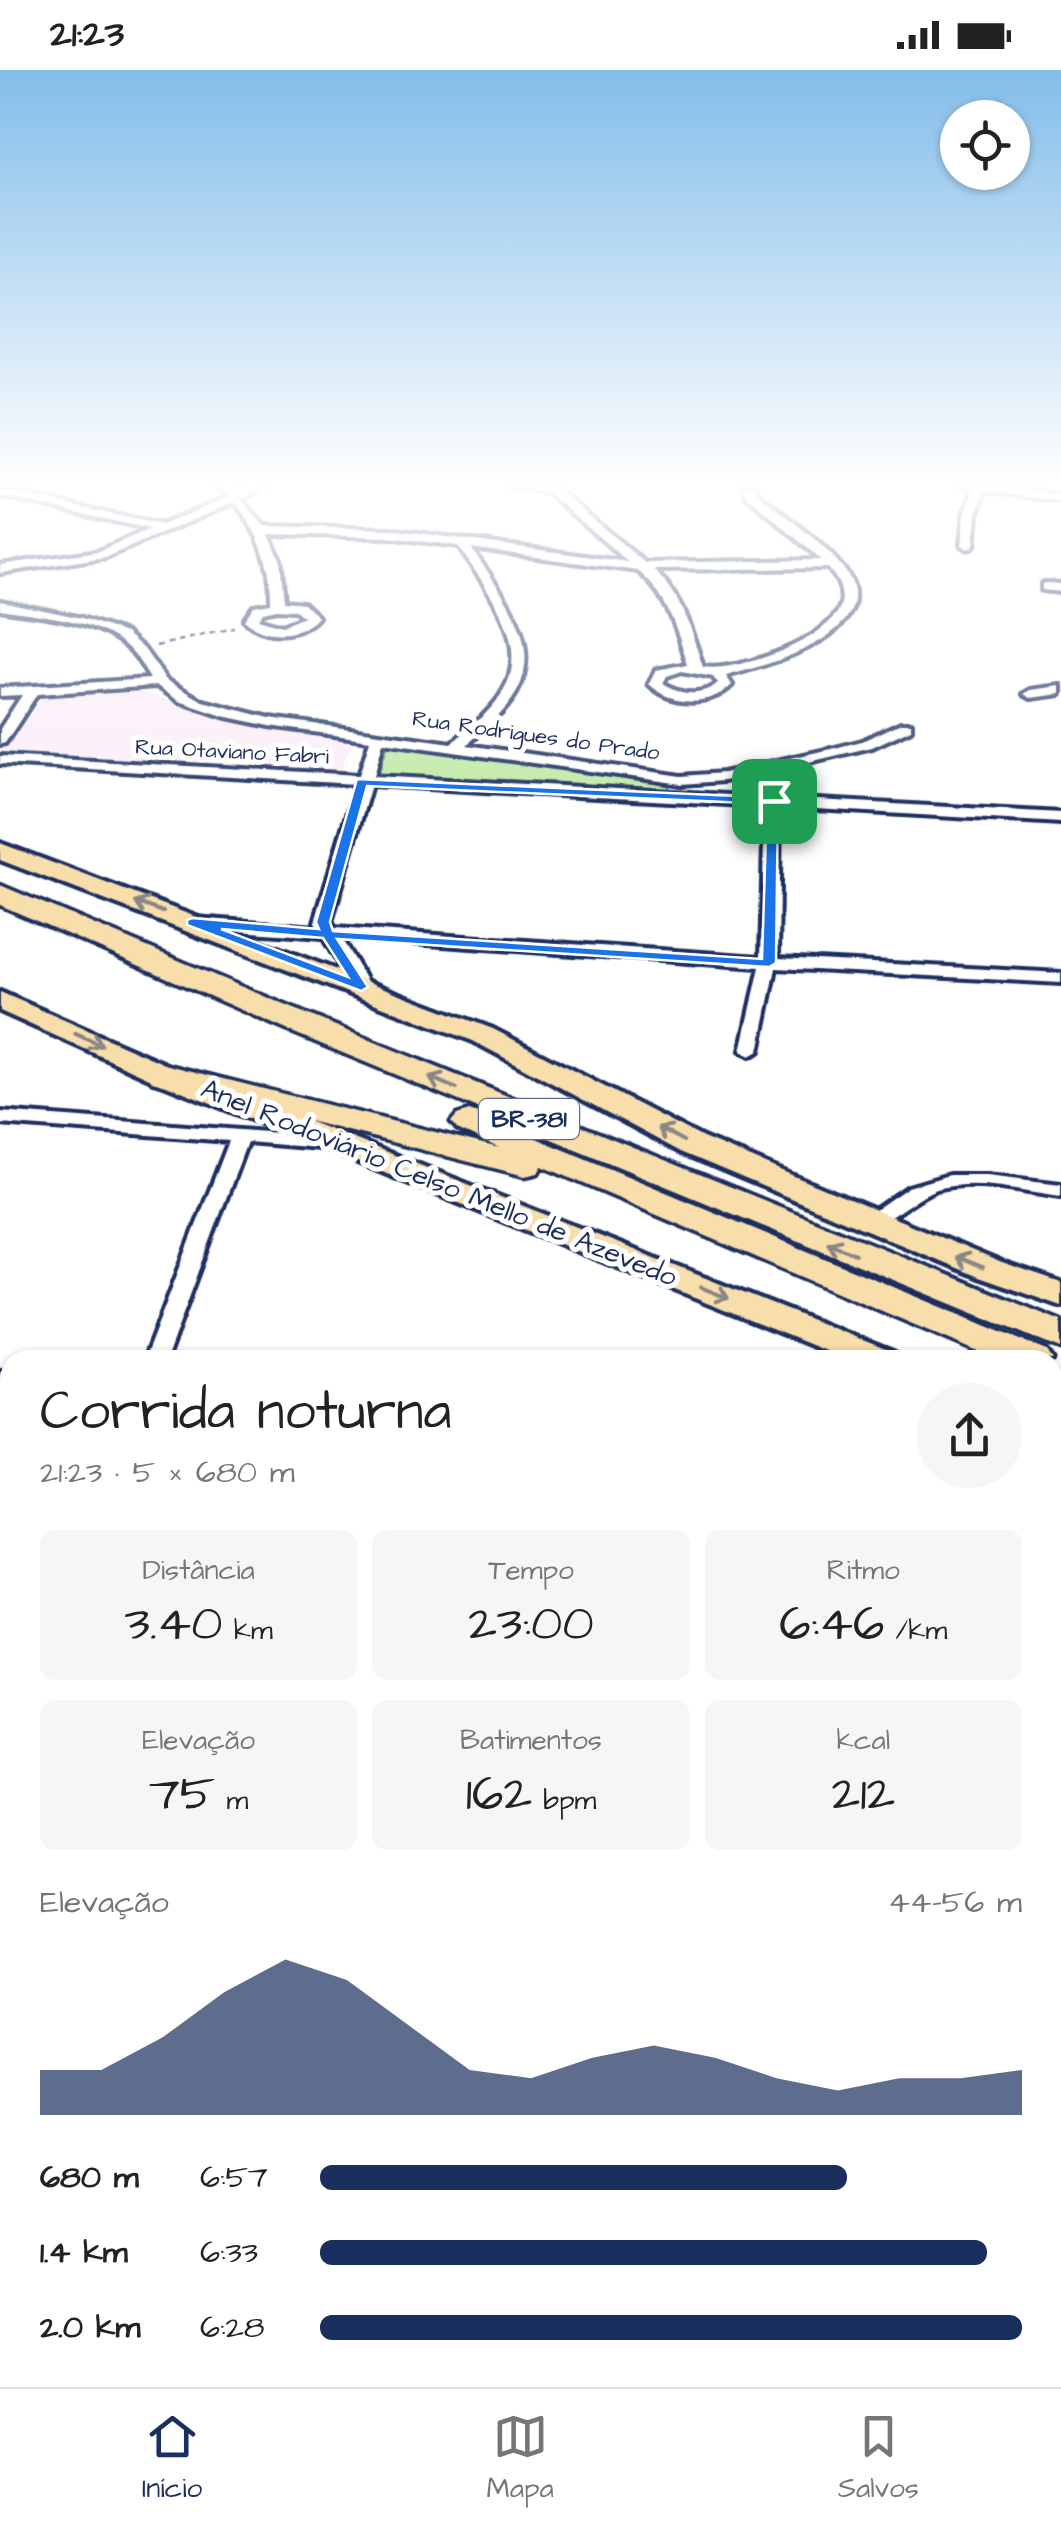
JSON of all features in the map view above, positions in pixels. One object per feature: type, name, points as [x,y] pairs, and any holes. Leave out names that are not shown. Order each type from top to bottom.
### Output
[{"type":"highway","name":"BR-381","points":[[0,894],[299,1023],[1061,1336]]},
{"type":"highway","name":"BR-381","points":[[0,922],[1010,1350]]},
{"type":"highway","points":[[164,1074],[639,1194]]},
{"type":"main road","points":[[0,852],[483,1035],[692,1146],[869,1221],[1061,1295]]},
{"type":"main road","name":"Anel Rodoviário Celso Mello de Azevedo","points":[[0,1000],[164,1074],[856,1350]]},
{"type":"street","points":[[277,593],[277,605]]},
{"type":"street","points":[[457,747],[508,696],[520,673],[517,632],[493,593]]},
{"type":"street","points":[[665,593],[681,621],[696,667]]},
{"type":"street","points":[[718,674],[800,647],[837,622],[847,605],[846,593]]},
{"type":"street","points":[[277,605],[298,606],[312,617],[303,625],[282,630],[250,620],[253,612],[277,605]]},
{"type":"street","points":[[0,606],[101,627],[141,650],[160,682]]},
{"type":"street","points":[[696,667],[718,674],[724,679],[721,690],[699,696],[672,694],[656,684],[656,678],[670,669],[696,667]]},
{"type":"street","name":"Rua Rodrigues do Prado","points":[[0,692],[160,682],[192,700],[270,722],[682,780],[762,768],[867,744],[906,726]]},
{"type":"street","points":[[0,740],[33,689]]},
{"type":"street","points":[[1031,694],[1061,690]]},
{"type":"street","points":[[361,987],[323,922],[378,736]]},
{"type":"street","name":"Rua Otaviano Fabri","points":[[0,760],[1061,818]]},
{"type":"street","points":[[750,1051],[769,963],[774,801],[771,783],[762,768]]},
{"type":"street","points":[[192,922],[769,963],[1061,978]]},
{"type":"street","points":[[0,1118],[346,1144]]},
{"type":"street","points":[[159,1350],[240,1136]]},
{"type":"street","points":[[869,1221],[916,1190],[936,1183],[956,1180],[1061,1190]]},
{"type":"path","points":[[141,650],[254,624]]},
{"type":"shaded area","points":[[100,691],[142,692],[241,724],[352,743],[338,775],[6,755],[1,751],[42,698]]},
{"type":"green space","points":[[388,743],[669,784],[669,789],[376,780]]},
{"type":"route","points":[[774,801],[362,782],[323,922],[327,934],[192,922],[361,987],[327,934],[769,963],[774,801]]}]
